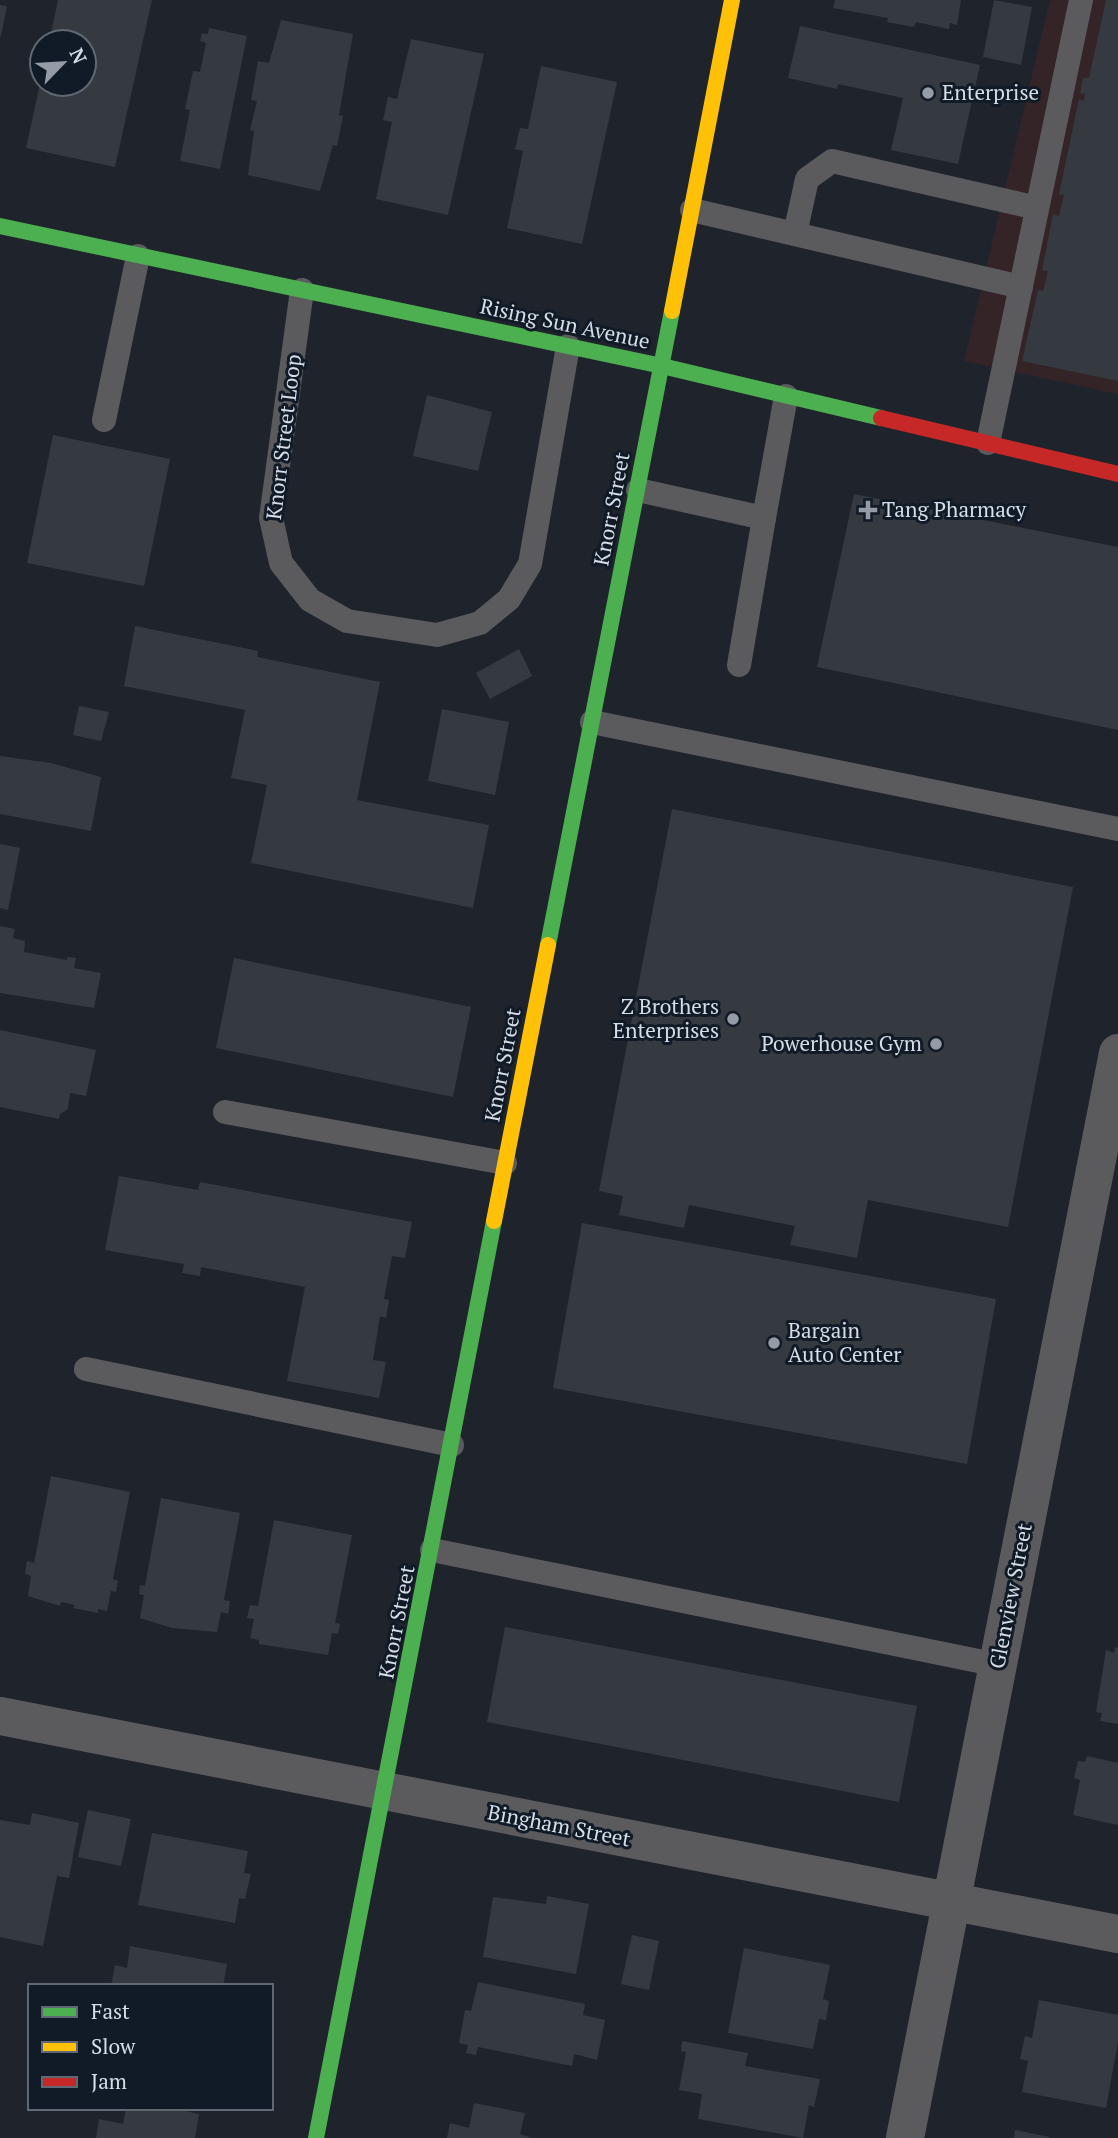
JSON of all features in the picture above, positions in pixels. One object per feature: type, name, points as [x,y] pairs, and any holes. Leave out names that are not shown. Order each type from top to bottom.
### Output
[{"type":"street","name":"Knorr Street","points":[[316,2138],[732,0]]},
{"type":"street","name":"Rising Sun Avenue","points":[[0,226],[662,366],[1118,474]]},
{"type":"street","name":"Glenview Street","points":[[905,2138],[1118,1053]]},
{"type":"street","name":"Bingham Street","points":[[0,1716],[1118,1934]]},
{"type":"lane","points":[[988,443],[1081,0]]},
{"type":"lane","points":[[795,234],[807,178],[832,161],[1037,208]]},
{"type":"lane","points":[[692,210],[1021,287]]},
{"type":"lane","points":[[104,420],[138,256]]},
{"type":"lane","name":"Knorr Street Loop","points":[[302,290],[271,518],[281,563],[310,600],[346,621],[437,635],[480,624],[509,599],[530,564],[568,346]]},
{"type":"lane","points":[[739,665],[786,396]]},
{"type":"lane","points":[[638,490],[764,518]]},
{"type":"lane","points":[[592,722],[1118,829]]},
{"type":"lane","points":[[225,1112],[505,1163]]},
{"type":"lane","points":[[86,1369],[452,1445]]},
{"type":"lane","points":[[432,1550],[998,1665]]},
{"type":"shaded area","points":[[1050,0],[1118,0],[1118,394],[964,361]]},
{"type":"building","points":[[58,0],[152,0],[115,167],[26,148],[37,98],[98,98],[98,28],[52,28]]},
{"type":"building","points":[[835,0],[961,0],[957,25],[950,23],[949,29],[916,22],[914,27],[887,22],[888,18],[833,8]]},
{"type":"building","points":[[994,0],[1032,7],[1021,65],[983,57]]},
{"type":"building","points":[[1106,0],[1118,0],[1118,381],[1022,361],[1038,290],[1043,291],[1048,271],[1042,270],[1053,214],[1059,216],[1064,195],[1059,194],[1079,99],[1084,101],[1085,94],[1080,93],[1083,78],[1089,78]]},
{"type":"building","points":[[0,5],[7,6],[1,36],[0,36]]},
{"type":"building","points":[[281,20],[353,34],[339,115],[343,116],[337,146],[333,145],[320,191],[248,175],[254,131],[250,130],[257,101],[251,100],[258,61],[269,63]]},
{"type":"building","name":"Enterprise","points":[[800,26],[980,65],[958,164],[891,150],[903,98],[838,84],[837,89],[788,78]]},
{"type":"building","points":[[209,28],[247,36],[220,169],[180,161],[190,110],[185,109],[193,71],[200,72],[206,43],[200,41],[202,33],[208,34]]},
{"type":"building","points":[[411,39],[484,54],[448,215],[376,199],[392,122],[383,120],[388,97],[397,99]]},
{"type":"building","points":[[541,66],[617,82],[582,244],[507,228],[523,151],[515,149],[520,128],[528,129]]},
{"type":"building","points":[[427,395],[492,412],[478,471],[413,456]]},
{"type":"building","points":[[53,435],[170,459],[144,586],[27,563]]},
{"type":"building","points":[[854,494],[1118,547],[1118,730],[817,667]]},
{"type":"building","points":[[135,626],[258,651],[257,657],[380,682],[357,800],[489,825],[473,908],[251,863],[267,785],[231,778],[245,710],[124,686]]},
{"type":"building","points":[[519,649],[532,676],[490,699],[476,673]]},
{"type":"building","points":[[79,706],[109,712],[101,741],[73,735]]},
{"type":"building","points":[[442,709],[509,722],[495,795],[428,781]]},
{"type":"building","points":[[0,756],[51,763],[101,777],[91,831],[0,814]]},
{"type":"building","points":[[672,809],[1073,887],[1008,1227],[868,1200],[857,1258],[790,1245],[795,1226],[689,1205],[684,1228],[619,1215],[623,1196],[599,1191]]},
{"type":"building","points":[[0,844],[20,848],[8,910],[0,908]]},
{"type":"building","points":[[0,926],[15,929],[13,938],[25,941],[24,952],[67,960],[67,957],[76,958],[74,968],[101,973],[94,1008],[0,993]]},
{"type":"building","points":[[234,958],[471,1007],[453,1097],[216,1048]]},
{"type":"building","points":[[0,1030],[96,1050],[86,1096],[70,1093],[68,1109],[60,1114],[59,1119],[0,1107]]},
{"type":"building","points":[[119,1176],[198,1190],[200,1182],[412,1222],[405,1258],[392,1256],[384,1299],[389,1300],[386,1318],[380,1316],[373,1360],[386,1362],[379,1398],[287,1381],[305,1287],[201,1267],[200,1276],[182,1273],[184,1264],[105,1250]]},
{"type":"building","name":"Bargain Auto Center","points":[[582,1223],[996,1299],[967,1464],[553,1388]]},
{"type":"building","points":[[51,1476],[130,1492],[113,1579],[118,1581],[116,1592],[111,1591],[107,1611],[98,1609],[98,1613],[73,1608],[75,1605],[61,1602],[60,1606],[28,1596],[31,1576],[25,1574],[27,1561],[34,1563]]},
{"type":"building","points":[[161,1498],[240,1513],[224,1600],[230,1601],[228,1614],[221,1612],[217,1632],[172,1628],[140,1618],[144,1595],[139,1594],[140,1585],[145,1586]]},
{"type":"building","points":[[274,1520],[352,1535],[335,1623],[340,1624],[338,1634],[332,1633],[328,1655],[259,1644],[259,1640],[250,1638],[254,1619],[247,1618],[250,1605],[258,1606]]},
{"type":"building","points":[[505,1627],[917,1706],[899,1802],[487,1722]]},
{"type":"building","points":[[1115,1647],[1118,1648],[1118,1724],[1100,1721],[1102,1713],[1096,1712],[1106,1650],[1114,1653]]},
{"type":"building","points":[[1087,1756],[1118,1763],[1118,1825],[1073,1815],[1080,1780],[1074,1778],[1078,1761],[1085,1762]]},
{"type":"building","points":[[88,1810],[131,1819],[121,1866],[78,1857]]},
{"type":"building","points":[[32,1813],[79,1823],[69,1878],[57,1876],[43,1946],[0,1937],[0,1820],[30,1825]]},
{"type":"building","points":[[152,1833],[248,1851],[244,1873],[251,1874],[245,1899],[239,1898],[235,1923],[138,1905]]},
{"type":"building","points":[[547,1896],[589,1904],[576,1974],[483,1957],[493,1897],[546,1904]]},
{"type":"building","points":[[632,1935],[659,1941],[649,1990],[621,1984]]},
{"type":"building","points":[[130,1946],[227,1964],[223,1984],[111,1984],[115,1965],[127,1968]]},
{"type":"building","points":[[744,1948],[830,1965],[823,1999],[829,2001],[826,2020],[819,2019],[813,2049],[728,2033]]},
{"type":"building","points":[[478,1982],[585,2004],[583,2015],[605,2020],[597,2060],[574,2054],[572,2066],[478,2047],[476,2055],[466,2053],[468,2045],[459,2043],[465,2010],[471,2011]]},
{"type":"building","points":[[1039,2000],[1118,2015],[1118,2042],[1106,2108],[1022,2092],[1028,2061],[1020,2059],[1025,2036],[1032,2038]]},
{"type":"building","points":[[682,2041],[748,2053],[745,2066],[820,2079],[814,2107],[809,2105],[803,2138],[698,2119],[702,2094],[679,2090],[686,2052],[681,2051]]},
{"type":"building","points":[[474,2103],[525,2113],[520,2134],[532,2138],[447,2138],[450,2123],[469,2128]]},
{"type":"building","points":[[126,2110],[180,2110],[199,2114],[195,2138],[96,2138],[99,2119],[123,2124]]},
{"type":"building","points":[[1015,2130],[1050,2137],[1050,2138],[1014,2138]]},
{"type":"traffic: fast","points":[[0,226],[662,366],[881,418]]},
{"type":"traffic: fast","points":[[548,945],[672,311]]},
{"type":"traffic: fast","points":[[316,2138],[494,1221]]},
{"type":"traffic: slow","points":[[672,311],[732,0]]},
{"type":"traffic: slow","points":[[494,1221],[548,945]]},
{"type":"traffic: jam","points":[[881,418],[1118,474]]},
{"type":"place","name":"Enterprise","points":[[928,93]]},
{"type":"place","name":"Tang Pharmacy","points":[[868,510]]},
{"type":"place","name":"Z Brothers Enterprises","points":[[733,1019]]},
{"type":"place","name":"Powerhouse Gym","points":[[936,1044]]},
{"type":"place","name":"Bargain Auto Center","points":[[774,1343]]}]
